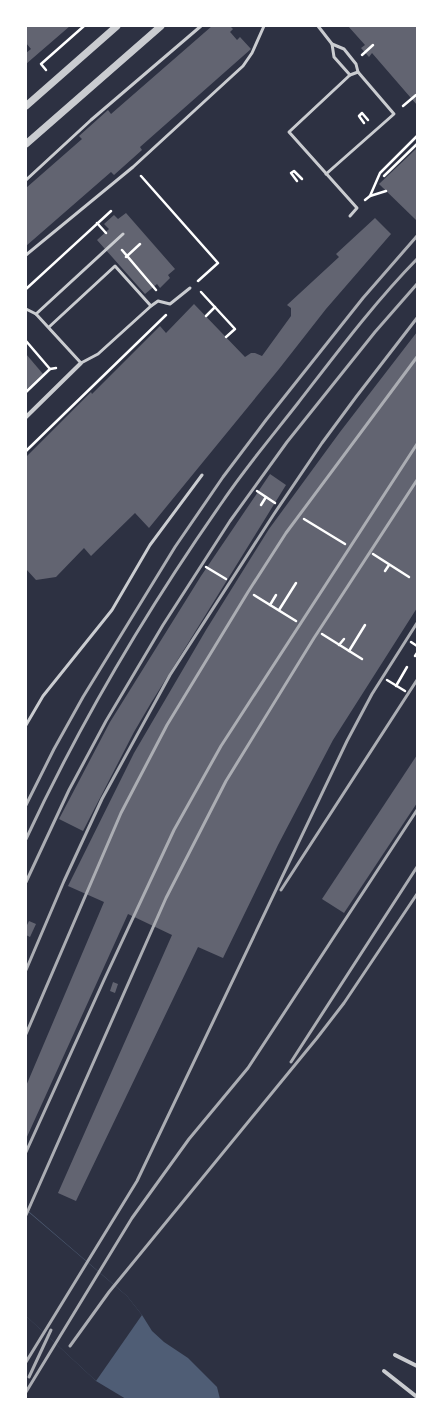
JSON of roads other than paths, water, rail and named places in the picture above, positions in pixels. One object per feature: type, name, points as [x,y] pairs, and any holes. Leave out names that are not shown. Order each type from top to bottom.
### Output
[{"type":"street","points":[[26,106],[117,26]]},
{"type":"street","points":[[26,144],[161,26]]},
{"type":"street","points":[[26,417],[81,362]]},
{"type":"street","points":[[395,1355],[417,1366]]},
{"type":"street","points":[[384,1370],[417,1397]]},
{"type":"lane","points":[[26,180],[91,120],[201,26]]},
{"type":"lane","points":[[26,255],[133,167],[243,66],[252,53],[264,26]]},
{"type":"lane","points":[[318,26],[332,44],[334,57],[350,75]]},
{"type":"lane","points":[[326,174],[394,114],[358,72],[356,64],[344,49],[332,44]]},
{"type":"lane","points":[[350,216],[357,208],[289,132],[350,75],[358,72]]},
{"type":"lane","points":[[36,314],[123,234]]},
{"type":"lane","points":[[49,328],[115,266],[151,306]]},
{"type":"lane","points":[[26,309],[36,314],[81,362],[98,354],[158,301],[170,304],[190,288]]},
{"type":"lane","points":[[26,725],[43,696],[112,610],[150,545],[202,475]]},
{"type":"water","points":[[26,1209],[127,1296],[152,1331],[164,1342],[188,1358],[217,1387],[220,1399],[126,1399],[96,1381],[26,1316]]},
{"type":"railway","points":[[26,805],[54,749],[83,697],[175,547],[223,477],[266,420],[363,298],[417,236]]},
{"type":"railway","points":[[26,839],[69,751],[93,708],[142,624],[195,541],[241,476],[370,311],[417,259]]},
{"type":"railway","points":[[26,882],[69,790],[106,721],[163,625],[230,521],[287,442],[375,332],[417,284]]},
{"type":"railway","points":[[26,970],[64,881],[102,799],[170,675],[274,514],[322,443],[417,318]]},
{"type":"railway","points":[[26,1034],[121,813],[167,725],[248,592],[286,533],[417,357]]},
{"type":"railway","points":[[26,1152],[174,830],[221,746],[417,444]]},
{"type":"railway","points":[[26,1215],[166,898],[226,781],[314,638],[417,480]]},
{"type":"railway","points":[[26,1362],[137,1181],[347,741],[372,694],[417,623]]},
{"type":"railway","points":[[281,890],[417,680]]},
{"type":"railway","points":[[26,1392],[132,1218],[189,1139],[248,1068],[417,810]]},
{"type":"railway","points":[[291,1062],[417,867]]},
{"type":"railway","points":[[70,1346],[109,1292],[344,1003],[417,894]]},
{"type":"railway","points":[[29,1377],[51,1330]]}]
